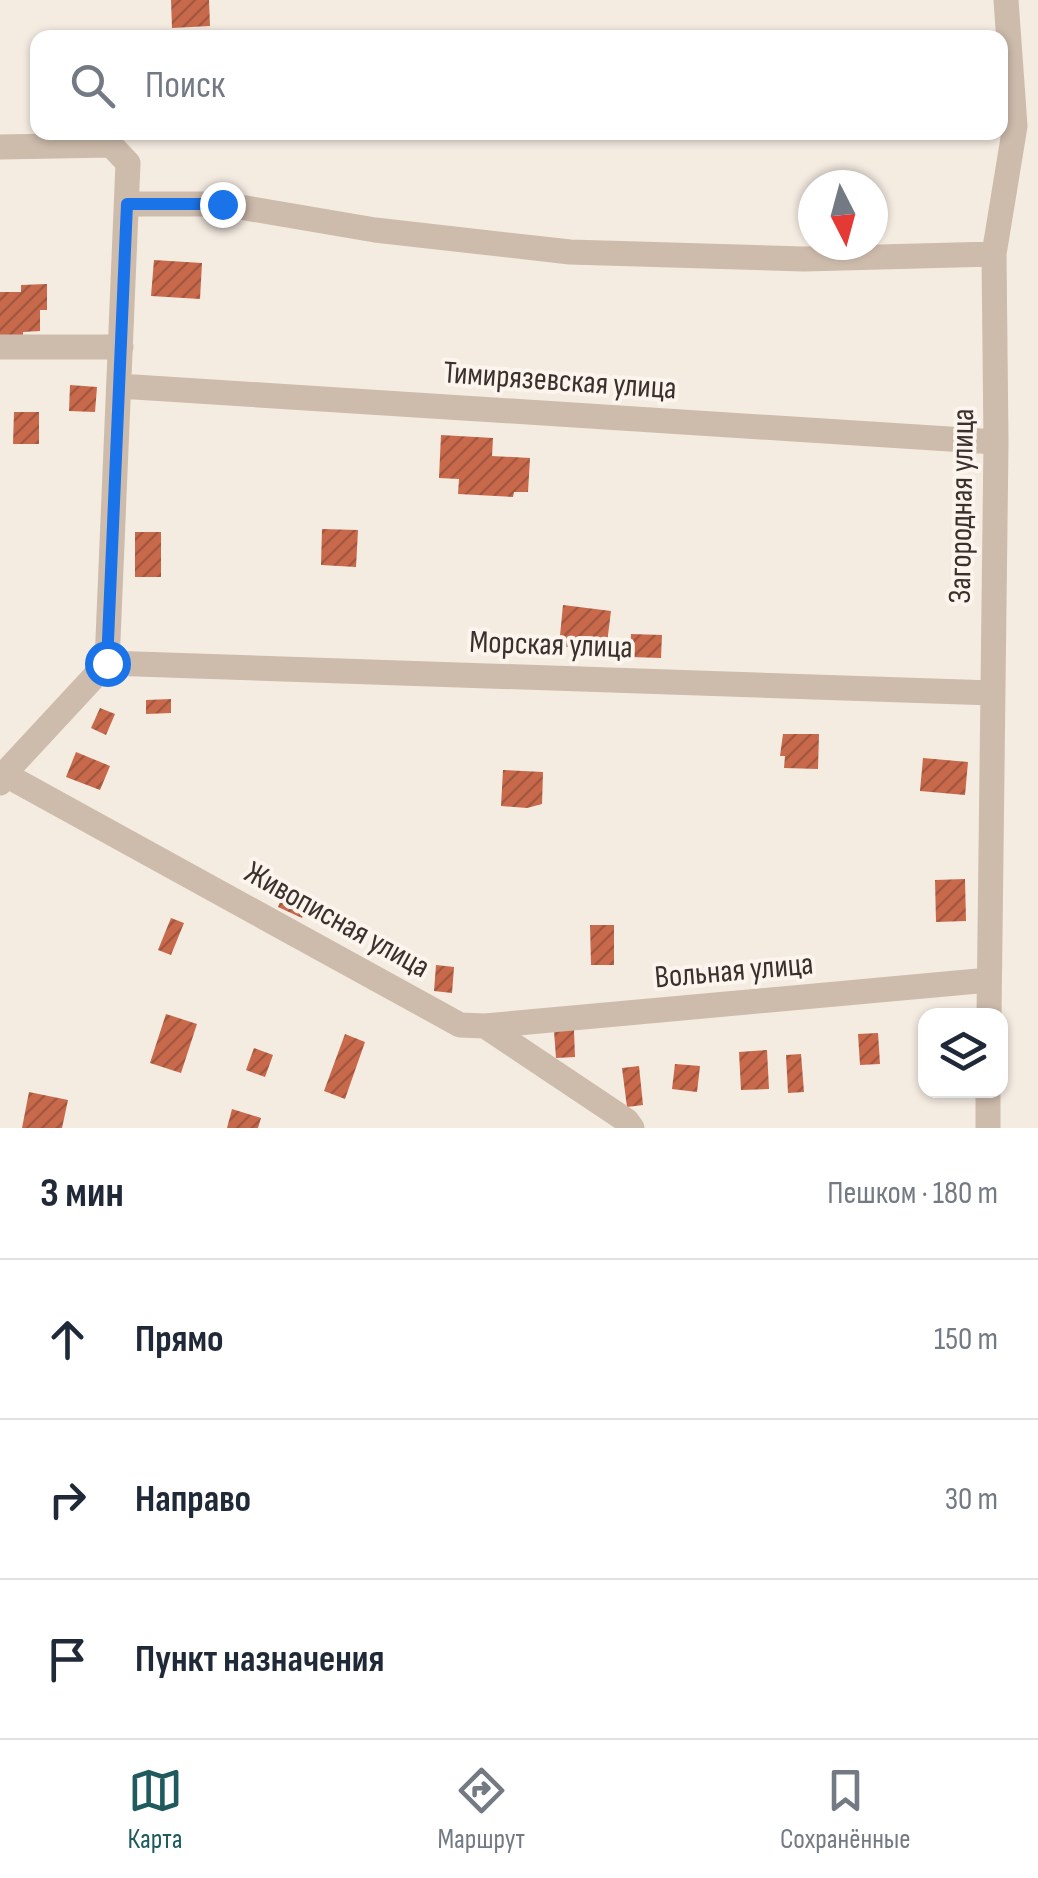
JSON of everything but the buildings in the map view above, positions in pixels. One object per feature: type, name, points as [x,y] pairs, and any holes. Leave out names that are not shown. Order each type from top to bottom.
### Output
[{"type":"street","name":"Загородная улица","points":[[988,1008],[996,442],[994,254],[1015,126],[1006,0]]},
{"type":"street","points":[[0,147],[112,145],[128,163],[107,663],[2,778]]},
{"type":"street","points":[[127,204],[222,204],[375,230],[570,252],[804,259],[994,254]]},
{"type":"street","points":[[0,348],[120,347]]},
{"type":"street","name":"Тимирязевская улица","points":[[119,386],[996,442]]},
{"type":"street","name":"Морская улица","points":[[107,663],[993,692]]},
{"type":"street","name":"Живописная улица","points":[[2,778],[460,1025],[485,1026],[632,1128]]},
{"type":"street","name":"Вольная улица","points":[[485,1026],[989,980]]},
{"type":"street","points":[[988,1098],[988,1128]]},
{"type":"route","points":[[107,663],[127,204],[222,204]]}]
